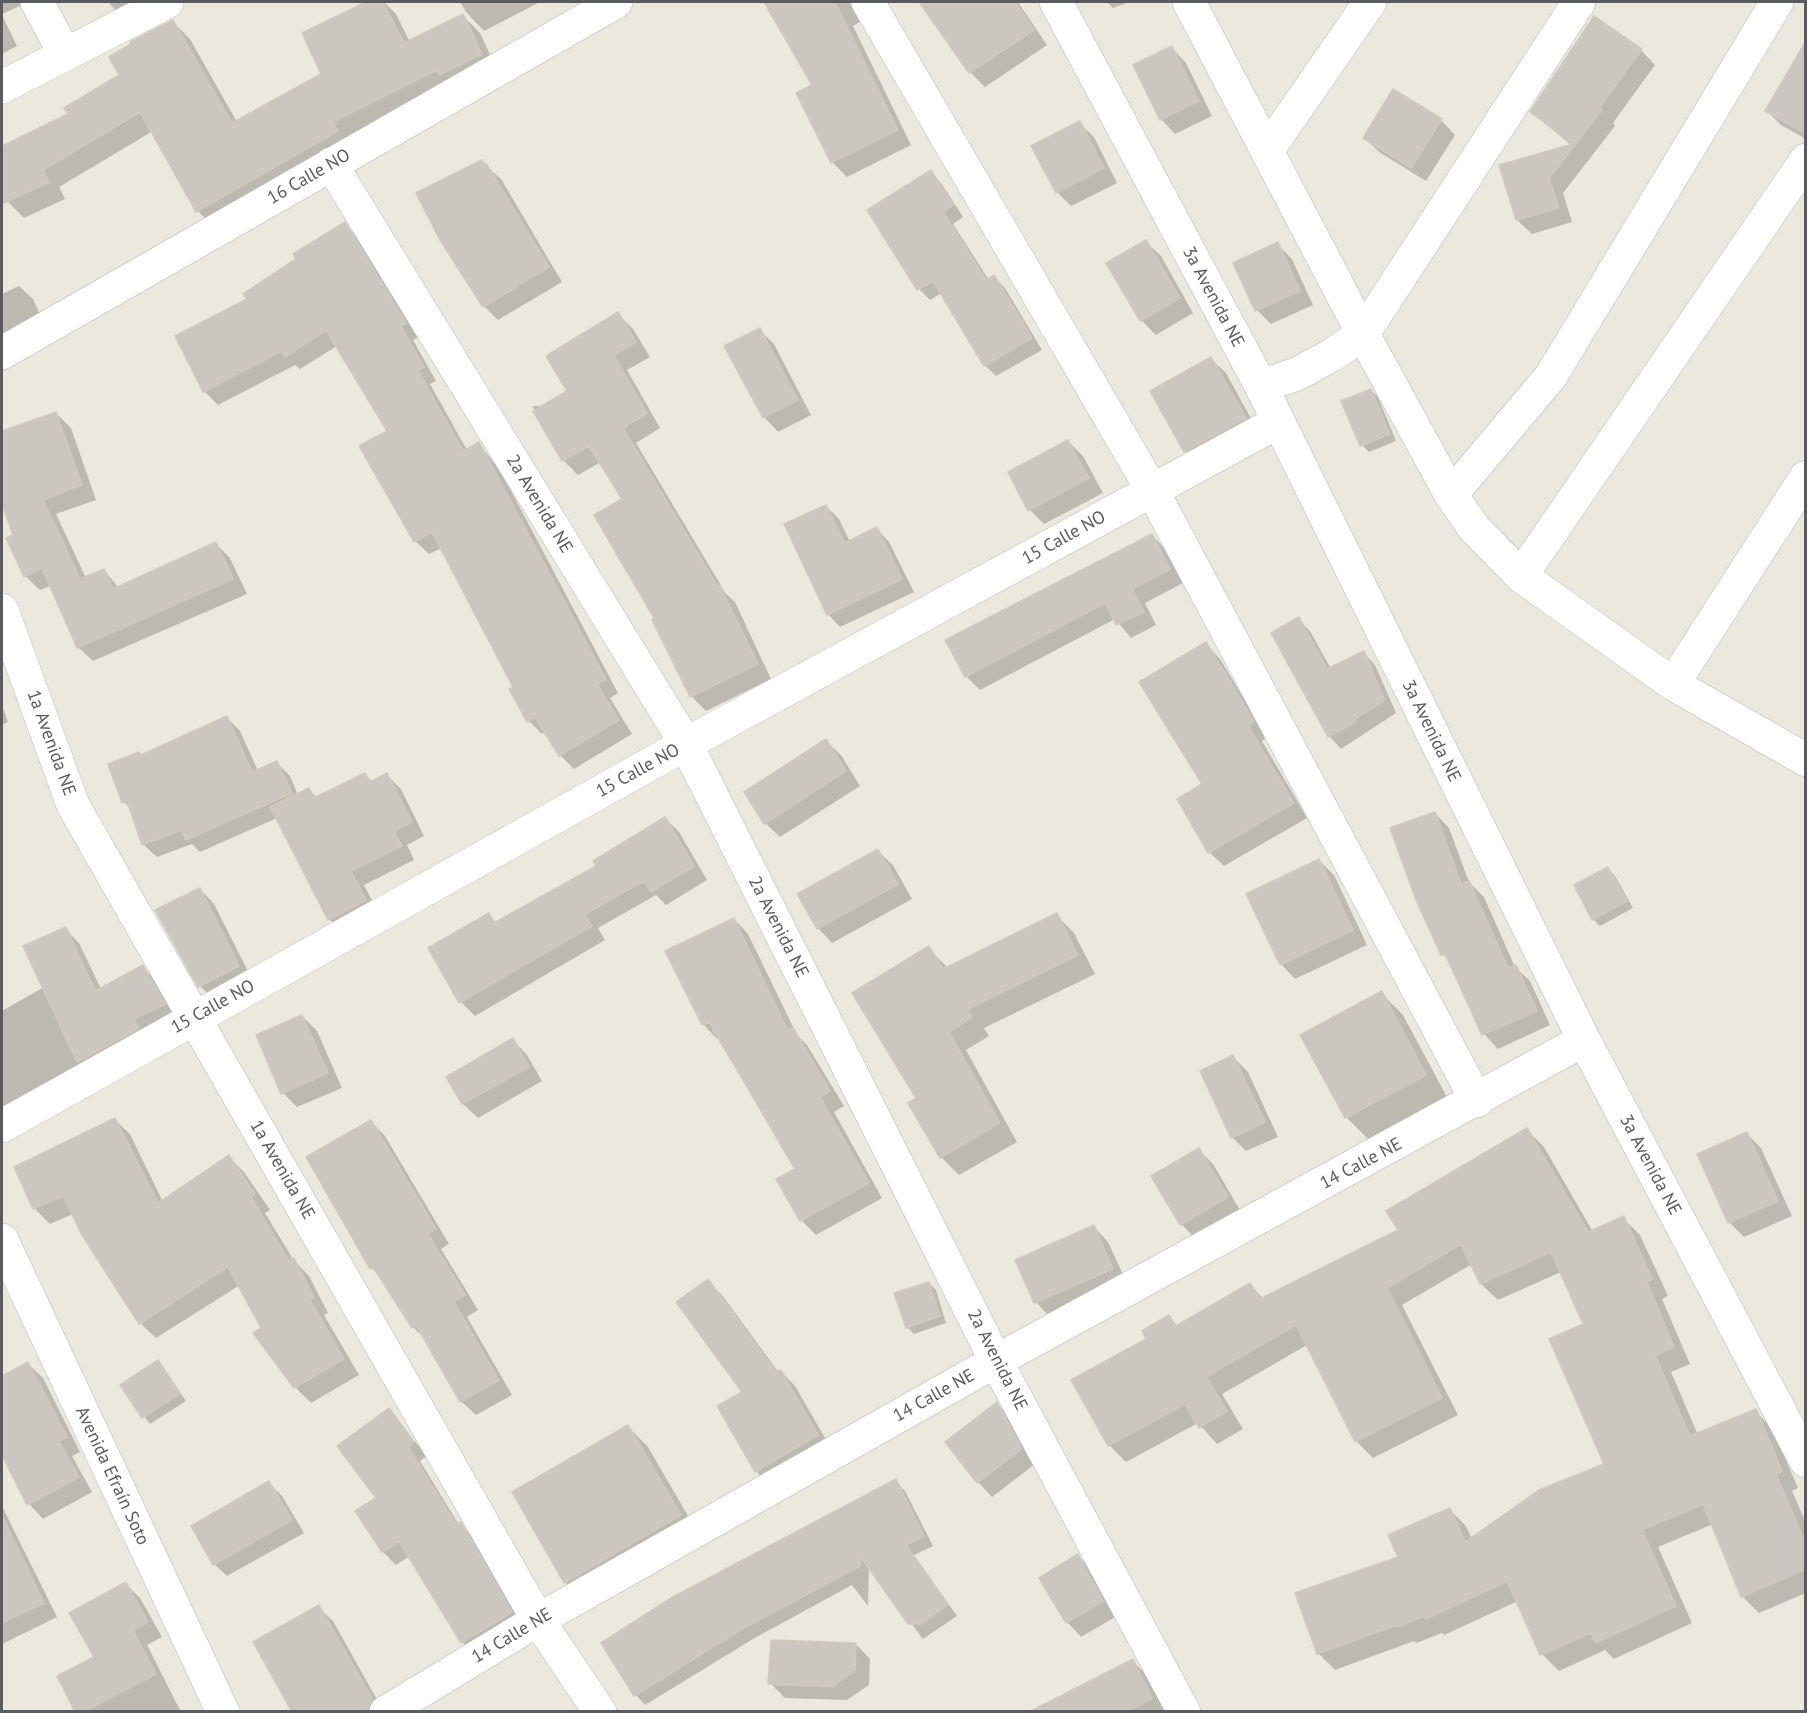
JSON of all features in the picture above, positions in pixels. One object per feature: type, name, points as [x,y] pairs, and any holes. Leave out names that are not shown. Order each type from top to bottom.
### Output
[{"type":"street","points":[[37,2],[65,54]]},
{"type":"street","points":[[2,87],[167,2]]},
{"type":"street","name":"16 Calle NO","points":[[2,353],[616,2]]},
{"type":"street","points":[[868,2],[1152,490],[1477,1101]]},
{"type":"street","name":"3a Avenida NE","points":[[1056,2],[1261,386],[1584,1040],[1806,1461]]},
{"type":"street","points":[[1189,2],[1363,334],[1451,495],[1474,528],[1521,576],[1672,684],[1806,760]]},
{"type":"street","points":[[1267,151],[1370,2]]},
{"type":"street","points":[[1261,386],[1297,374],[1332,355],[1363,334],[1579,2]]},
{"type":"street","points":[[1451,495],[1551,376],[1777,2]]},
{"type":"street","points":[[1521,576],[1806,160]]},
{"type":"street","name":"2a Avenida NE","points":[[331,164],[686,744],[996,1361],[1184,1712]]},
{"type":"street","name":"15 Calle NO","points":[[2,1126],[195,1016],[686,744],[1278,422]]},
{"type":"street","points":[[1672,684],[1806,477]]},
{"type":"street","name":"1a Avenida NE","points":[[2,610],[74,805],[538,1620],[600,1712]]},
{"type":"street","name":"14 Calle NE","points":[[386,1712],[538,1620],[996,1361],[1477,1101],[1584,1040]]},
{"type":"street","name":"Avenida Efraín Soto","points":[[2,1240],[223,1712]]},
{"type":"building","points":[[366,2],[383,2],[404,43],[463,14],[482,54],[440,75],[437,70],[333,122],[338,131],[196,212],[140,112],[43,170],[49,182],[2,204],[2,146],[68,114],[64,108],[119,75],[109,57],[131,44],[130,42],[173,20],[232,123],[321,74],[302,33]]},
{"type":"building","points":[[764,2],[835,2],[898,130],[831,163],[796,93],[812,85]]},
{"type":"building","points":[[919,2],[1015,2],[1034,30],[969,73]]},
{"type":"building","points":[[1594,16],[1642,49],[1599,108],[1602,110],[1549,178],[1559,208],[1516,220],[1499,165],[1573,144],[1530,112]]},
{"type":"building","points":[[1806,41],[1806,134],[1765,111]]},
{"type":"building","points":[[1172,46],[1199,101],[1160,120],[1133,65]]},
{"type":"building","points":[[1393,89],[1442,119],[1411,168],[1363,138]]},
{"type":"building","points":[[1080,121],[1104,168],[1056,193],[1031,146]]},
{"type":"building","points":[[482,160],[549,267],[483,307],[440,240],[416,193]]},
{"type":"building","points":[[931,170],[953,205],[943,212],[986,280],[994,275],[1032,338],[984,366],[933,281],[917,290],[867,210]]},
{"type":"building","points":[[345,222],[406,323],[401,326],[424,367],[418,370],[463,451],[479,442],[606,679],[597,684],[619,720],[559,756],[535,717],[527,722],[509,689],[513,687],[432,532],[414,542],[359,446],[387,431],[326,330],[285,357],[282,351],[203,392],[175,336],[247,299],[243,294],[296,259],[293,254]]},
{"type":"building","points":[[1146,240],[1180,298],[1140,321],[1106,263]]},
{"type":"building","points":[[1278,242],[1300,291],[1255,311],[1233,263]]},
{"type":"building","points":[[618,312],[636,342],[614,355],[647,413],[623,428],[718,587],[720,586],[758,664],[690,697],[652,620],[654,618],[594,515],[622,499],[589,446],[562,461],[533,411],[567,391],[546,356]]},
{"type":"building","points":[[760,328],[798,400],[763,418],[724,346]]},
{"type":"building","points":[[1211,357],[1246,418],[1184,452],[1150,391]]},
{"type":"building","points":[[1371,389],[1390,434],[1360,446],[1341,401]]},
{"type":"building","points":[[56,412],[82,485],[43,500],[80,579],[104,569],[113,589],[216,542],[233,579],[77,648],[42,568],[24,577],[6,538],[13,535],[2,504],[2,431]]},
{"type":"building","points":[[1068,440],[1089,478],[1028,511],[1008,472]]},
{"type":"building","points":[[826,505],[845,543],[877,527],[902,579],[827,615],[784,524]]},
{"type":"building","points":[[1152,534],[1170,569],[1132,589],[1144,612],[1116,625],[1105,603],[965,677],[945,640]]},
{"type":"building","points":[[1299,617],[1327,669],[1364,651],[1385,700],[1355,719],[1356,722],[1328,737],[1271,633]]},
{"type":"building","points":[[1206,642],[1254,721],[1248,726],[1294,803],[1208,853],[1177,799],[1202,784],[1139,682]]},
{"type":"building","points":[[227,716],[252,772],[277,761],[292,793],[186,840],[182,830],[142,845],[127,801],[122,803],[108,764],[139,752],[141,755]]},
{"type":"building","points":[[826,739],[846,771],[764,824],[744,792]]},
{"type":"building","points":[[365,773],[370,782],[387,773],[412,822],[394,831],[402,846],[351,871],[366,900],[328,920],[270,807],[309,788],[314,798]]},
{"type":"building","points":[[1435,812],[1461,884],[1469,881],[1508,968],[1516,965],[1537,1011],[1482,1035],[1445,954],[1441,955],[1416,900],[1390,828]]},
{"type":"building","points":[[665,817],[694,866],[651,892],[644,881],[585,914],[592,926],[459,1003],[428,948],[489,913],[494,923],[596,866],[593,861]]},
{"type":"building","points":[[878,849],[898,884],[817,929],[797,894]]},
{"type":"building","points":[[1319,859],[1353,930],[1280,965],[1246,894]]},
{"type":"building","points":[[1608,867],[1627,901],[1592,920],[1574,885]]},
{"type":"building","points":[[200,888],[239,966],[198,987],[155,910]]},
{"type":"building","points":[[1057,913],[1078,955],[968,1009],[972,1017],[949,1032],[1000,1123],[940,1158],[908,1103],[916,1098],[852,993],[929,946],[943,969]]},
{"type":"building","points":[[734,918],[788,1031],[793,1028],[830,1091],[820,1097],[869,1183],[800,1221],[776,1179],[795,1169],[709,1022],[702,1025],[665,951]]},
{"type":"building","points":[[66,927],[95,991],[143,965],[165,1004],[134,1019],[139,1028],[77,1062],[23,946]]},
{"type":"building","points":[[1382,991],[1426,1075],[1345,1118],[1300,1035]]},
{"type":"building","points":[[302,1015],[328,1073],[281,1094],[256,1035]]},
{"type":"building","points":[[513,1038],[529,1067],[462,1104],[446,1077]]},
{"type":"building","points":[[1233,1055],[1265,1122],[1231,1138],[1200,1071]]},
{"type":"building","points":[[115,1118],[158,1203],[229,1155],[255,1194],[251,1197],[289,1261],[294,1258],[314,1297],[310,1300],[344,1359],[294,1388],[253,1333],[261,1328],[228,1267],[139,1324],[82,1235],[63,1196],[33,1209],[14,1167]]},
{"type":"building","points":[[371,1120],[436,1229],[428,1234],[465,1295],[454,1302],[499,1380],[460,1402],[416,1325],[412,1328],[373,1267],[370,1269],[306,1157]]},
{"type":"building","points":[[1527,1128],[1588,1232],[1624,1216],[1652,1279],[1647,1282],[1674,1347],[1655,1355],[1690,1436],[1756,1409],[1782,1471],[1776,1474],[1806,1544],[1806,1569],[1741,1597],[1703,1504],[1642,1530],[1676,1606],[1595,1643],[1591,1633],[1540,1655],[1507,1581],[1426,1619],[1425,1616],[1317,1654],[1295,1593],[1398,1557],[1388,1535],[1450,1508],[1465,1542],[1539,1490],[1604,1464],[1549,1339],[1583,1324],[1551,1252],[1480,1284],[1461,1244],[1387,1288],[1442,1398],[1355,1442],[1296,1325],[1206,1377],[1227,1411],[1199,1428],[1185,1404],[1108,1446],[1071,1380],[1146,1339],[1142,1331],[1169,1315],[1176,1326],[1250,1283],[1260,1299],[1398,1230],[1386,1211]]},
{"type":"building","points":[[1747,1132],[1778,1201],[1728,1223],[1697,1154]]},
{"type":"building","points":[[1199,1148],[1228,1197],[1180,1225],[1151,1176]]},
{"type":"building","points":[[1094,1225],[1113,1269],[1034,1303],[1015,1260]]},
{"type":"building","points":[[708,1279],[776,1372],[781,1370],[818,1435],[755,1472],[717,1406],[742,1392],[676,1302]]},
{"type":"building","points":[[929,1282],[940,1316],[906,1328],[894,1293]]},
{"type":"building","points":[[158,1360],[180,1393],[142,1418],[120,1385]]},
{"type":"building","points":[[28,1362],[67,1437],[59,1441],[79,1477],[27,1505],[2,1455],[2,1376]]},
{"type":"building","points":[[997,1402],[1022,1449],[977,1483],[945,1442]]},
{"type":"building","points":[[389,1408],[414,1442],[408,1447],[453,1520],[457,1524],[461,1522],[512,1612],[461,1643],[399,1541],[382,1552],[355,1511],[376,1498],[337,1446]]},
{"type":"building","points":[[628,1425],[681,1515],[564,1583],[512,1492]]},
{"type":"building","points":[[896,1479],[924,1536],[906,1545],[948,1605],[921,1624],[908,1624],[860,1556],[860,1566],[742,1629],[634,1696],[601,1643],[671,1598]]},
{"type":"building","points":[[269,1481],[292,1520],[213,1565],[191,1526]]},
{"type":"building","points":[[2,1516],[44,1603],[2,1623]]},
{"type":"building","points":[[1078,1554],[1103,1601],[1066,1623],[1039,1578]]},
{"type":"building","points":[[126,1582],[148,1622],[133,1630],[156,1674],[83,1712],[75,1712],[57,1676],[94,1657],[69,1613]]},
{"type":"building","points":[[319,1605],[373,1700],[367,1712],[292,1712],[253,1642]]},
{"type":"building","points":[[771,1640],[856,1643],[855,1670],[832,1687],[768,1684]]},
{"type":"building","points":[[1133,1659],[1152,1698],[1126,1712],[1029,1712]]}]
